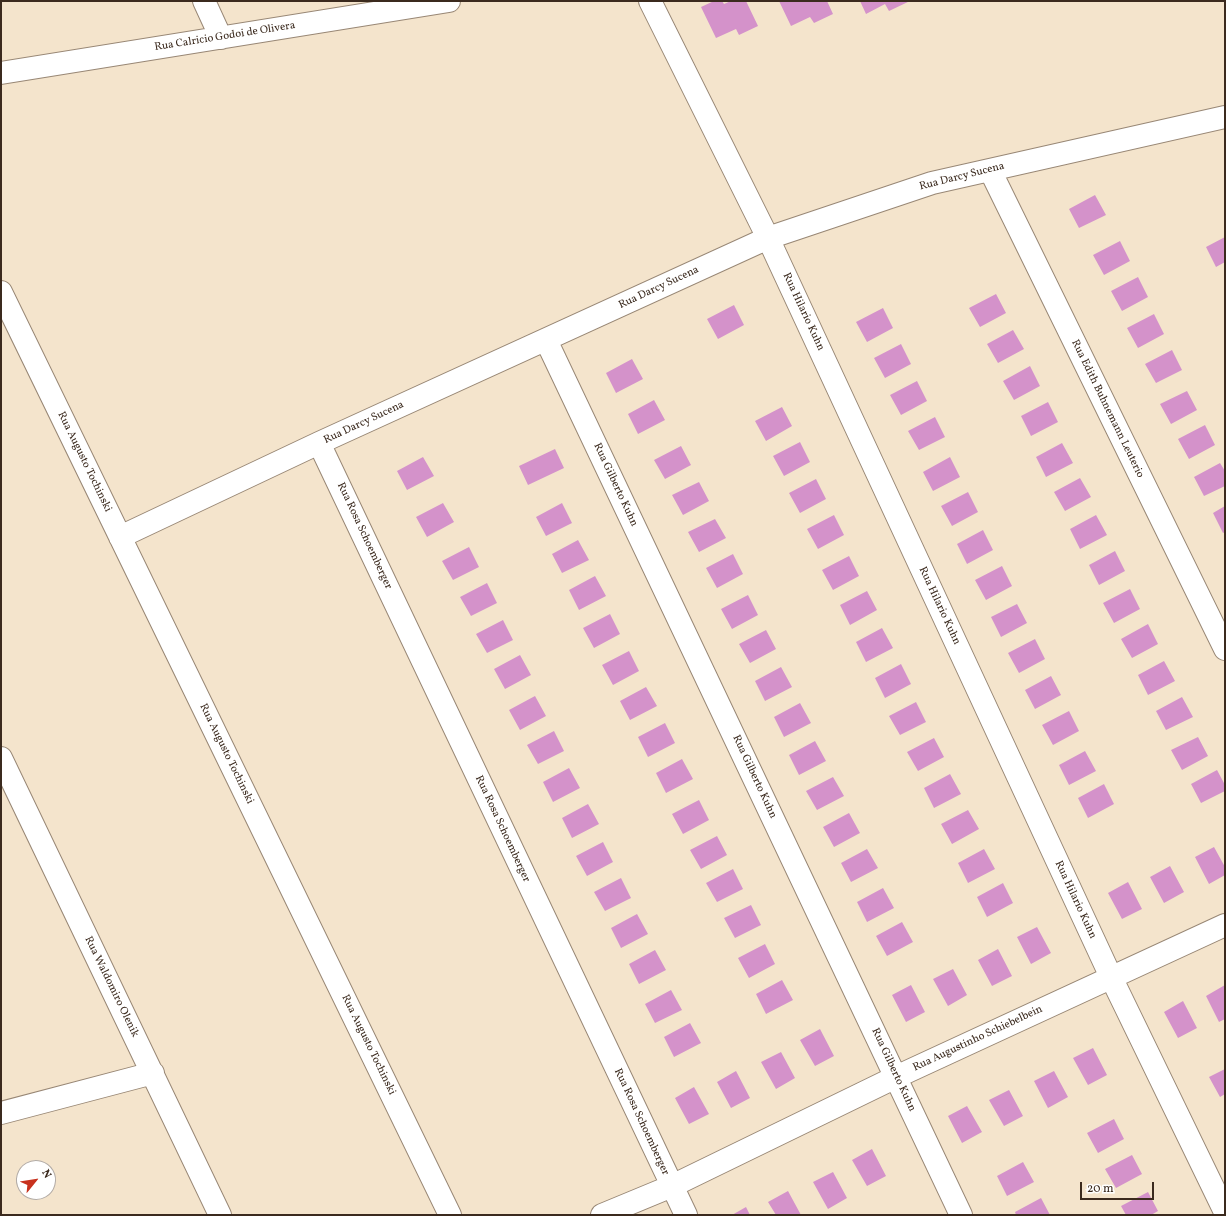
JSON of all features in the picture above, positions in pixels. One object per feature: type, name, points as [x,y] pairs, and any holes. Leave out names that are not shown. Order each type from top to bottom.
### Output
[{"type":"street","points":[[204,1],[221,38]]},
{"type":"street","name":"Rua Hilario Kuhn","points":[[650,1],[768,238],[1111,978],[1225,1212]]},
{"type":"street","name":"Rua Calricio Godoi de Olivera","points":[[1,73],[439,2]]},
{"type":"street","name":"Rua Darcy Sucena","points":[[120,537],[319,443],[768,238],[932,183],[1224,121]]},
{"type":"street","name":"Rua Edith Buhnemann Leuterio","points":[[990,170],[1225,649]]},
{"type":"street","name":"Rua Augusto Tochinski","points":[[1,292],[450,1215]]},
{"type":"street","name":"Rua Gilberto Kuhn","points":[[546,340],[961,1215]]},
{"type":"street","name":"Rua Rosa Schoemberger","points":[[319,443],[686,1215]]},
{"type":"street","name":"Rua Waldomiro Olenik","points":[[1,758],[220,1215]]},
{"type":"street","name":"Rua Augustinho Schiebelbein","points":[[602,1215],[672,1186],[896,1077],[1225,925]]},
{"type":"street","points":[[1,1113],[153,1073]]},
{"type":"building","points":[[714,1],[722,1],[724,4],[731,1],[746,1],[758,26],[739,35],[736,29],[716,38],[701,7]]},
{"type":"building","points":[[779,1],[827,1],[833,14],[814,23],[810,17],[791,26]]},
{"type":"building","points":[[860,1],[910,1],[889,11],[885,4],[866,14]]},
{"type":"building","points":[[1095,195],[1106,215],[1079,228],[1069,209]]},
{"type":"building","points":[[1225,237],[1225,262],[1216,267],[1206,247]]},
{"type":"building","points":[[1120,241],[1130,261],[1104,275],[1093,255]]},
{"type":"building","points":[[1138,277],[1148,297],[1122,311],[1111,291]]},
{"type":"building","points":[[996,294],[1006,313],[980,327],[969,308]]},
{"type":"building","points":[[734,305],[744,325],[718,339],[707,319]]},
{"type":"building","points":[[883,308],[893,328],[867,342],[856,322]]},
{"type":"building","points":[[1154,314],[1164,334],[1138,348],[1127,328]]},
{"type":"building","points":[[1013,330],[1024,349],[998,363],[987,344]]},
{"type":"building","points":[[901,344],[911,364],[885,378],[874,358]]},
{"type":"building","points":[[1172,350],[1182,370],[1156,383],[1145,364]]},
{"type":"building","points":[[632,359],[643,379],[616,393],[606,373]]},
{"type":"building","points":[[1030,366],[1040,386],[1014,400],[1003,381]]},
{"type":"building","points":[[917,381],[927,401],[901,415],[890,395]]},
{"type":"building","points":[[1187,391],[1197,410],[1171,424],[1160,404]]},
{"type":"building","points":[[654,400],[665,420],[638,434],[628,414]]},
{"type":"building","points":[[1048,402],[1058,422],[1031,436],[1021,416]]},
{"type":"building","points":[[782,407],[792,426],[766,441],[755,421]]},
{"type":"building","points":[[935,417],[945,437],[919,450],[908,431]]},
{"type":"building","points":[[1205,425],[1215,445],[1189,459],[1178,439]]},
{"type":"building","points":[[800,442],[810,462],[784,476],[773,456]]},
{"type":"building","points":[[1062,443],[1073,463],[1046,477],[1036,457]]},
{"type":"building","points":[[681,446],[691,465],[665,479],[654,460]]},
{"type":"building","points":[[555,449],[564,468],[528,485],[519,466]]},
{"type":"building","points":[[423,457],[434,476],[407,490],[397,471]]},
{"type":"building","points":[[950,457],[960,477],[933,491],[923,472]]},
{"type":"building","points":[[1220,463],[1225,471],[1225,486],[1204,496],[1194,477]]},
{"type":"building","points":[[1080,478],[1091,497],[1065,511],[1054,492]]},
{"type":"building","points":[[816,479],[826,499],[800,513],[789,493]]},
{"type":"building","points":[[699,482],[709,501],[683,515],[672,495]]},
{"type":"building","points":[[968,492],[978,512],[952,526],[941,506]]},
{"type":"building","points":[[443,503],[454,522],[427,537],[416,517]]},
{"type":"building","points":[[562,503],[572,523],[546,536],[536,517]]},
{"type":"building","points":[[1225,506],[1225,532],[1223,533],[1213,513]]},
{"type":"building","points":[[834,515],[844,535],[818,549],[807,529]]},
{"type":"building","points":[[1096,515],[1107,535],[1080,549],[1070,529]]},
{"type":"building","points":[[715,519],[726,538],[699,552],[688,532]]},
{"type":"building","points":[[983,530],[993,550],[967,564],[957,544]]},
{"type":"building","points":[[578,540],[589,560],[562,573],[552,554]]},
{"type":"building","points":[[469,547],[479,567],[453,580],[442,561]]},
{"type":"building","points":[[1115,551],[1125,571],[1099,585],[1089,565]]},
{"type":"building","points":[[733,554],[743,574],[717,588],[706,568]]},
{"type":"building","points":[[849,556],[859,576],[833,590],[822,570]]},
{"type":"building","points":[[1002,566],[1012,586],[986,600],[975,580]]},
{"type":"building","points":[[595,576],[606,596],[579,610],[569,590]]},
{"type":"building","points":[[487,583],[497,603],[471,616],[460,597]]},
{"type":"building","points":[[1130,589],[1140,609],[1114,623],[1103,603]]},
{"type":"building","points":[[867,591],[877,610],[850,625],[840,605]]},
{"type":"building","points":[[748,595],[758,615],[732,629],[721,609]]},
{"type":"building","points":[[1017,604],[1027,623],[1001,637],[991,617]]},
{"type":"building","points":[[610,614],[620,634],[594,648],[583,628]]},
{"type":"building","points":[[503,620],[513,640],[487,653],[476,634]]},
{"type":"building","points":[[1148,624],[1158,644],[1132,658],[1121,639]]},
{"type":"building","points":[[882,628],[893,648],[866,662],[856,642]]},
{"type":"building","points":[[766,630],[776,649],[750,663],[739,644]]},
{"type":"building","points":[[1035,639],[1045,659],[1019,673],[1008,653]]},
{"type":"building","points":[[629,651],[639,671],[613,685],[602,665]]},
{"type":"building","points":[[520,655],[531,675],[505,689],[494,669]]},
{"type":"building","points":[[1164,661],[1175,681],[1148,695],[1138,675]]},
{"type":"building","points":[[901,664],[911,684],[885,698],[875,678]]},
{"type":"building","points":[[781,667],[792,687],[765,701],[755,681]]},
{"type":"building","points":[[1051,676],[1061,695],[1035,709],[1025,690]]},
{"type":"building","points":[[646,687],[657,706],[630,720],[620,701]]},
{"type":"building","points":[[535,696],[546,716],[520,730],[509,710]]},
{"type":"building","points":[[1182,697],[1193,717],[1166,730],[1156,711]]},
{"type":"building","points":[[916,702],[926,722],[900,735],[889,716]]},
{"type":"building","points":[[800,703],[811,723],[784,737],[774,717]]},
{"type":"building","points":[[1069,711],[1079,731],[1053,745],[1042,725]]},
{"type":"building","points":[[665,723],[675,743],[648,757],[638,737]]},
{"type":"building","points":[[554,731],[564,751],[538,764],[527,745]]},
{"type":"building","points":[[1198,737],[1208,756],[1182,770],[1171,750]]},
{"type":"building","points":[[934,738],[944,757],[918,771],[907,752]]},
{"type":"building","points":[[815,741],[826,761],[799,775],[789,755]]},
{"type":"building","points":[[1085,751],[1096,771],[1069,785],[1059,765]]},
{"type":"building","points":[[682,759],[693,779],[666,793],[656,773]]},
{"type":"building","points":[[569,768],[580,788],[553,802],[543,782]]},
{"type":"building","points":[[1217,770],[1225,785],[1225,791],[1201,803],[1191,784]]},
{"type":"building","points":[[950,774],[961,794],[934,808],[924,788]]},
{"type":"building","points":[[833,777],[844,796],[817,810],[806,791]]},
{"type":"building","points":[[1104,784],[1114,804],[1088,818],[1078,798]]},
{"type":"building","points":[[699,800],[709,820],[683,834],[672,814]]},
{"type":"building","points":[[588,804],[599,824],[572,838],[562,818]]},
{"type":"building","points":[[968,810],[979,829],[952,844],[941,824]]},
{"type":"building","points":[[849,813],[860,833],[834,847],[823,827]]},
{"type":"building","points":[[717,836],[727,855],[701,869],[690,850]]},
{"type":"building","points":[[603,842],[613,862],[587,876],[576,856]]},
{"type":"building","points":[[1214,847],[1225,867],[1225,875],[1209,884],[1195,857]]},
{"type":"building","points":[[867,849],[878,868],[851,882],[841,863]]},
{"type":"building","points":[[984,849],[995,869],[968,883],[958,863]]},
{"type":"building","points":[[1170,866],[1184,892],[1164,903],[1150,877]]},
{"type":"building","points":[[733,869],[743,889],[717,902],[706,883]]},
{"type":"building","points":[[621,878],[631,898],[605,911],[594,892]]},
{"type":"building","points":[[1128,882],[1142,909],[1122,919],[1108,893]]},
{"type":"building","points":[[1003,883],[1013,903],[987,917],[977,897]]},
{"type":"building","points":[[883,888],[894,908],[867,922],[857,902]]},
{"type":"building","points":[[751,905],[761,925],[735,938],[724,918]]},
{"type":"building","points":[[637,914],[648,934],[621,948],[611,928]]},
{"type":"building","points":[[902,922],[913,942],[887,956],[876,936]]},
{"type":"building","points":[[1037,927],[1051,953],[1031,964],[1017,937]]},
{"type":"building","points":[[765,944],[775,964],[749,978],[738,958]]},
{"type":"building","points":[[998,949],[1012,976],[992,986],[978,960]]},
{"type":"building","points":[[655,950],[666,970],[639,984],[629,964]]},
{"type":"building","points":[[953,969],[967,995],[948,1006],[933,979]]},
{"type":"building","points":[[782,980],[793,1000],[766,1014],[756,994]]},
{"type":"building","points":[[911,985],[925,1012],[906,1022],[892,995]]},
{"type":"building","points":[[1225,985],[1225,1019],[1219,1022],[1206,996]]},
{"type":"building","points":[[671,990],[682,1010],[655,1023],[645,1004]]},
{"type":"building","points":[[1183,1001],[1197,1028],[1178,1038],[1164,1012]]},
{"type":"building","points":[[690,1023],[701,1043],[674,1057],[664,1037]]},
{"type":"building","points":[[820,1029],[834,1056],[815,1066],[800,1040]]},
{"type":"building","points":[[1093,1048],[1107,1075],[1088,1085],[1073,1058]]},
{"type":"building","points":[[781,1052],[795,1078],[776,1089],[761,1062]]},
{"type":"building","points":[[1225,1069],[1225,1094],[1220,1097],[1209,1077]]},
{"type":"building","points":[[736,1071],[750,1098],[731,1108],[717,1082]]},
{"type":"building","points":[[1054,1071],[1068,1097],[1048,1108],[1034,1081]]},
{"type":"building","points":[[694,1087],[709,1114],[689,1124],[675,1098]]},
{"type":"building","points":[[1009,1090],[1023,1116],[1004,1126],[989,1100]]},
{"type":"building","points":[[967,1106],[982,1132],[962,1143],[948,1116]]},
{"type":"building","points":[[1114,1119],[1124,1139],[1098,1153],[1087,1133]]},
{"type":"building","points":[[872,1149],[886,1176],[867,1186],[852,1160]]},
{"type":"building","points":[[1132,1155],[1142,1174],[1116,1188],[1105,1169]]},
{"type":"building","points":[[1023,1162],[1034,1182],[1007,1196],[997,1176]]},
{"type":"building","points":[[833,1172],[847,1198],[828,1209],[813,1182]]},
{"type":"building","points":[[788,1191],[801,1215],[776,1215],[768,1202]]},
{"type":"building","points":[[1148,1192],[1158,1211],[1151,1215],[1126,1215],[1121,1206]]},
{"type":"building","points":[[1041,1198],[1050,1215],[1016,1215],[1015,1212]]},
{"type":"building","points":[[746,1207],[750,1215],[732,1215]]}]
